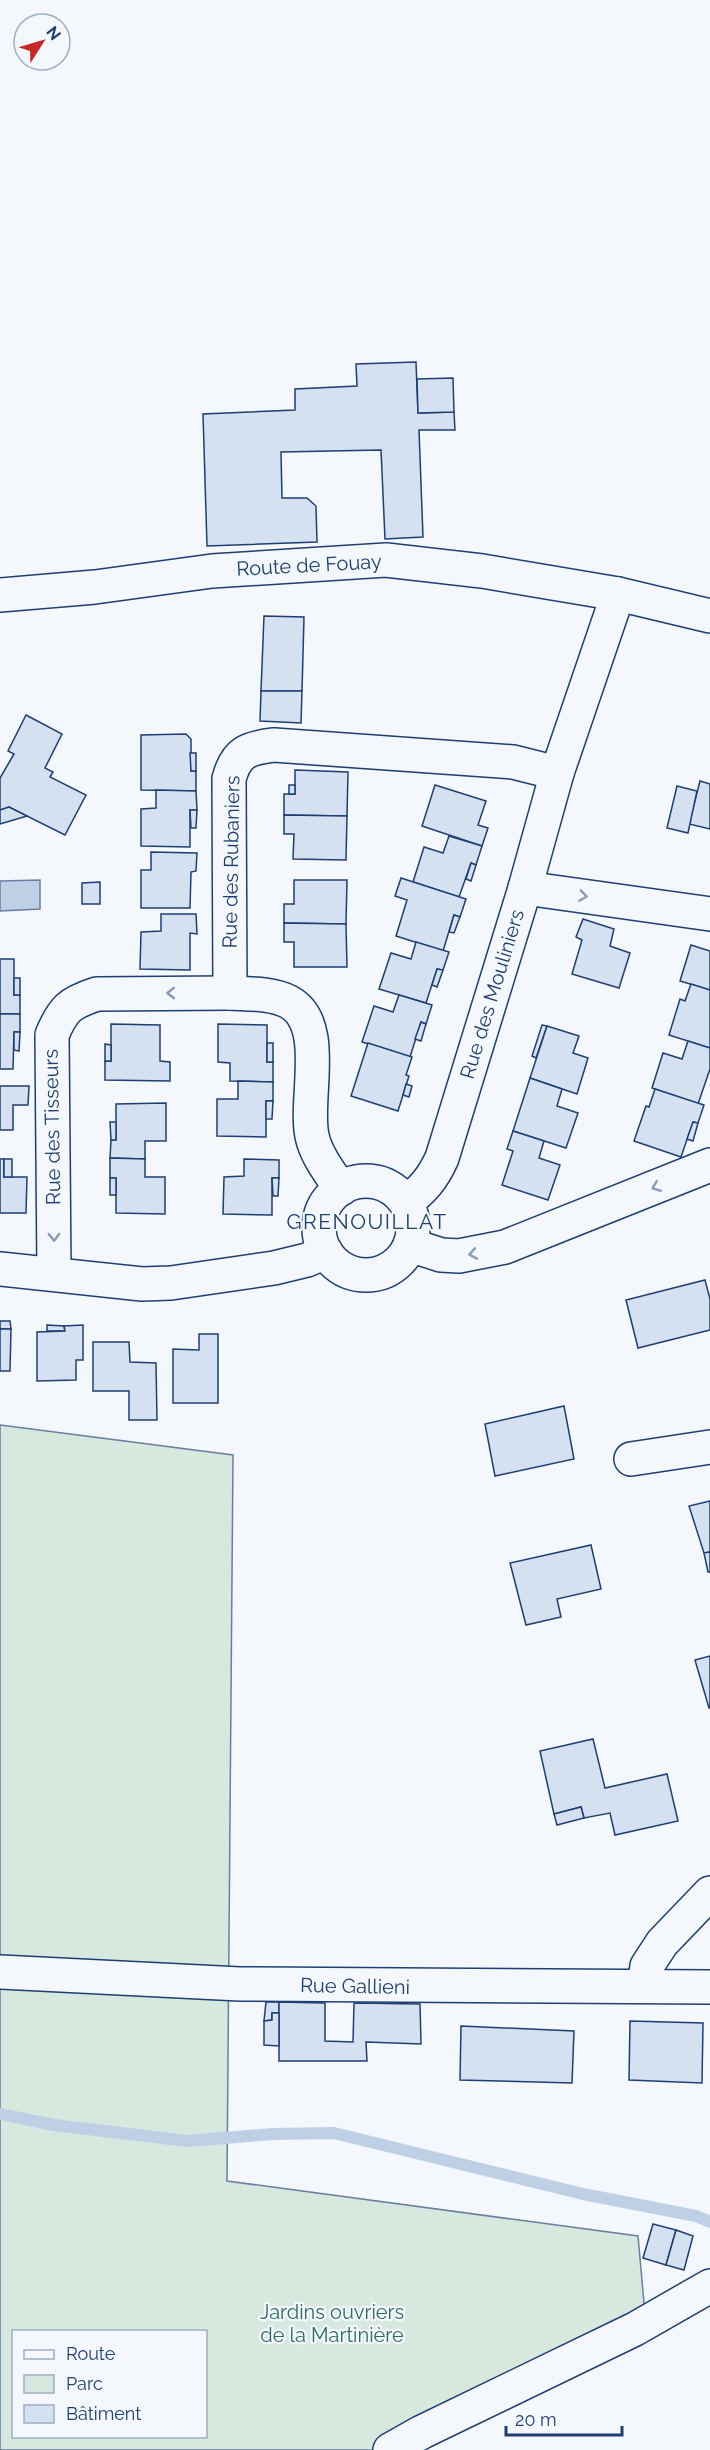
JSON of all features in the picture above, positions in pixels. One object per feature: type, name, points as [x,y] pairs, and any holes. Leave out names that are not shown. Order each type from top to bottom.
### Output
[{"type":"street","name":"Route de Fouay","points":[[0,595],[95,587],[212,571],[387,560],[482,571],[618,594],[710,616]]},
{"type":"street","points":[[557,773],[618,594]]},
{"type":"street","name":"Rue des Rubaniers","points":[[230,993],[229,779],[233,765],[248,750],[274,745],[513,762],[557,773]]},
{"type":"street","name":"Rue des Mouliniers","points":[[406,1202],[421,1192],[434,1176],[442,1158],[525,888],[557,773]]},
{"type":"street","points":[[525,888],[710,914]]},
{"type":"street","points":[[230,993],[266,995],[288,1001],[301,1011],[309,1025],[312,1139],[340,1189]]},
{"type":"street","name":"Rue des Tisseurs","points":[[54,1273],[51,1035],[61,1013],[76,1000],[97,994],[230,993]]},
{"type":"street","points":[[410,1245],[441,1255],[459,1256],[506,1246],[710,1165]]},
{"type":"street","points":[[369,1181],[390,1188],[406,1202],[412,1216],[414,1230],[405,1256],[396,1265],[386,1272],[360,1275],[334,1264],[320,1239],[319,1224],[322,1210],[340,1189],[354,1182],[369,1181]]},
{"type":"street","points":[[0,1269],[142,1284],[171,1283],[274,1268],[307,1260],[326,1252]]},
{"type":"street","points":[[631,1459],[710,1447]]},
{"type":"street","points":[[644,1985],[647,1966],[662,1943],[710,1893]]},
{"type":"street","name":"Rue Gallieni","points":[[0,1972],[240,1984],[710,1987]]},
{"type":"street","points":[[390,2450],[422,2432],[635,2329],[710,2286]]},
{"type":"green space","name":"Jardins ouvriers de la Martinière","points":[[0,1425],[233,1455],[227,2181],[638,2236],[645,2314],[424,2450],[0,2450]]},
{"type":"water","points":[[40,880],[40,909],[0,911],[0,881]]},
{"type":"building","points":[[416,362],[418,413],[454,412],[455,430],[419,430],[423,537],[385,539],[381,450],[281,452],[282,498],[307,498],[316,506],[317,542],[207,546],[203,414],[295,410],[295,389],[357,386],[356,364]]},
{"type":"building","points":[[453,378],[454,412],[418,413],[417,379]]},
{"type":"building","points":[[264,616],[304,617],[302,691],[261,691]]},
{"type":"building","points":[[261,691],[302,691],[301,723],[260,721]]},
{"type":"building","points":[[26,715],[62,734],[45,768],[53,772],[50,777],[86,795],[65,835],[9,807],[0,810],[0,778],[14,754],[8,751]]},
{"type":"building","points":[[186,734],[191,739],[191,771],[196,771],[196,791],[141,790],[141,735]]},
{"type":"building","points":[[190,753],[196,753],[196,771],[191,771]]},
{"type":"building","points":[[295,770],[348,772],[347,816],[284,815],[284,794],[295,794]]},
{"type":"building","points":[[700,781],[710,784],[710,829],[689,824]]},
{"type":"building","points":[[289,785],[295,785],[295,794],[289,794]]},
{"type":"building","points":[[435,785],[486,801],[478,825],[488,828],[482,846],[422,826]]},
{"type":"building","points":[[677,786],[697,791],[688,833],[667,828]]},
{"type":"building","points":[[156,790],[196,791],[197,810],[190,810],[190,847],[141,846],[141,809],[156,808]]},
{"type":"building","points":[[9,807],[27,816],[0,824],[0,810]]},
{"type":"building","points":[[190,810],[197,810],[196,828],[191,828]]},
{"type":"building","points":[[284,815],[347,816],[346,860],[293,859],[294,834],[284,834]]},
{"type":"building","points":[[449,836],[482,846],[476,865],[471,863],[459,897],[413,882],[424,847],[443,853]]},
{"type":"building","points":[[151,852],[197,853],[196,871],[191,872],[190,908],[141,908],[141,870],[151,870]]},
{"type":"building","points":[[471,863],[476,865],[471,881],[466,879]]},
{"type":"building","points":[[401,878],[466,899],[460,917],[454,915],[443,951],[396,936],[407,900],[395,896]]},
{"type":"building","points":[[294,880],[347,880],[346,924],[284,923],[284,904],[294,904]]},
{"type":"building","points":[[100,882],[100,904],[82,904],[82,883]]},
{"type":"building","points":[[161,914],[196,914],[197,934],[190,933],[190,970],[140,969],[141,932],[161,931]]},
{"type":"building","points":[[454,915],[460,917],[454,933],[449,932]]},
{"type":"building","points":[[583,919],[614,929],[610,946],[630,953],[619,988],[572,974],[582,940],[576,937]]},
{"type":"building","points":[[284,923],[346,924],[347,967],[294,967],[294,942],[284,942]]},
{"type":"building","points":[[416,942],[449,952],[443,970],[437,969],[426,1003],[379,989],[391,953],[411,959]]},
{"type":"building","points":[[691,945],[710,951],[710,990],[680,981]]},
{"type":"building","points":[[0,959],[14,959],[14,995],[20,995],[20,1014],[0,1014]]},
{"type":"building","points":[[437,969],[443,970],[437,987],[432,985]]},
{"type":"building","points":[[14,978],[20,978],[20,995],[14,995]]},
{"type":"building","points":[[691,984],[710,990],[710,1048],[669,1035],[680,999],[685,1001]]},
{"type":"building","points":[[399,995],[432,1005],[426,1024],[421,1022],[410,1057],[362,1042],[374,1006],[393,1012]]},
{"type":"building","points":[[0,1014],[20,1014],[20,1032],[14,1032],[13,1069],[0,1069]]},
{"type":"building","points":[[421,1022],[426,1024],[421,1041],[415,1039]]},
{"type":"building","points":[[111,1024],[160,1025],[160,1061],[170,1062],[170,1081],[105,1080],[105,1061],[111,1061]]},
{"type":"building","points":[[218,1024],[267,1025],[267,1062],[273,1062],[273,1082],[230,1081],[230,1063],[218,1062]]},
{"type":"building","points":[[542,1025],[547,1026],[536,1058],[532,1056]]},
{"type":"building","points":[[547,1026],[579,1036],[573,1053],[588,1058],[577,1094],[530,1078]]},
{"type":"building","points":[[14,1032],[20,1032],[19,1051],[14,1050]]},
{"type":"building","points":[[688,1041],[710,1048],[710,1069],[698,1104],[652,1088],[663,1053],[682,1059]]},
{"type":"building","points":[[267,1043],[273,1043],[273,1062],[267,1062]]},
{"type":"building","points":[[368,1043],[412,1057],[406,1075],[409,1076],[398,1111],[351,1096]]},
{"type":"building","points":[[105,1044],[111,1045],[111,1061],[105,1061]]},
{"type":"building","points":[[530,1078],[562,1089],[557,1106],[578,1113],[566,1148],[513,1131]]},
{"type":"building","points":[[238,1081],[273,1082],[273,1101],[266,1101],[266,1137],[217,1136],[217,1099],[238,1099]]},
{"type":"building","points":[[406,1084],[412,1086],[409,1097],[403,1095]]},
{"type":"building","points":[[0,1086],[29,1086],[28,1105],[13,1105],[13,1130],[0,1130]]},
{"type":"building","points":[[655,1089],[704,1105],[698,1123],[693,1122],[681,1157],[634,1141],[646,1106],[649,1107]]},
{"type":"building","points":[[266,1101],[273,1101],[272,1119],[266,1119]]},
{"type":"building","points":[[166,1103],[166,1141],[145,1141],[145,1159],[110,1158],[111,1140],[116,1140],[116,1104]]},
{"type":"building","points":[[110,1122],[116,1122],[116,1140],[111,1140]]},
{"type":"building","points":[[693,1122],[698,1123],[693,1141],[687,1139]]},
{"type":"building","points":[[513,1131],[544,1141],[539,1158],[560,1165],[548,1200],[502,1185],[513,1151],[507,1149]]},
{"type":"building","points":[[110,1158],[145,1159],[145,1177],[165,1177],[165,1214],[116,1213],[116,1178],[110,1178]]},
{"type":"building","points":[[0,1159],[4,1159],[4,1177],[27,1177],[26,1213],[0,1213]]},
{"type":"building","points":[[4,1159],[12,1159],[12,1177],[4,1177]]},
{"type":"building","points":[[244,1159],[279,1160],[279,1178],[272,1178],[272,1215],[223,1214],[224,1177],[244,1176]]},
{"type":"building","points":[[110,1178],[116,1178],[116,1195],[110,1195]]},
{"type":"building","points":[[272,1178],[279,1178],[278,1196],[273,1196]]},
{"type":"building","points":[[705,1280],[710,1299],[710,1330],[638,1348],[626,1300]]},
{"type":"building","points":[[0,1321],[10,1321],[11,1329],[0,1329]]},
{"type":"building","points":[[47,1325],[64,1326],[65,1331],[47,1331]]},
{"type":"building","points":[[83,1325],[83,1360],[76,1360],[76,1380],[37,1381],[37,1332],[65,1331],[64,1326]]},
{"type":"building","points":[[0,1329],[11,1329],[10,1371],[0,1371]]},
{"type":"building","points":[[199,1334],[218,1334],[218,1403],[173,1403],[173,1349],[199,1350]]},
{"type":"building","points":[[93,1342],[129,1342],[130,1362],[156,1363],[157,1420],[129,1420],[129,1391],[93,1391]]},
{"type":"building","points":[[564,1406],[574,1459],[495,1476],[485,1424]]},
{"type":"building","points":[[710,1501],[710,1552],[704,1553],[689,1506]]},
{"type":"building","points":[[591,1545],[601,1589],[557,1599],[561,1617],[526,1625],[510,1563]]},
{"type":"building","points":[[710,1552],[710,1572],[708,1572],[704,1553]]},
{"type":"building","points":[[710,1656],[710,1708],[709,1708],[695,1660]]},
{"type":"building","points":[[593,1739],[605,1788],[667,1774],[678,1821],[615,1835],[610,1813],[584,1818],[581,1807],[554,1814],[540,1751]]},
{"type":"building","points":[[581,1807],[584,1818],[557,1825],[554,1814]]},
{"type":"building","points":[[266,2002],[279,2002],[279,2013],[272,2013],[272,2020],[264,2021]]},
{"type":"building","points":[[279,2002],[325,2003],[325,2041],[353,2042],[354,2003],[420,2004],[421,2044],[366,2042],[367,2061],[279,2061]]},
{"type":"building","points":[[272,2013],[279,2013],[279,2046],[264,2045],[264,2021],[272,2020]]},
{"type":"building","points":[[630,2021],[703,2023],[702,2083],[629,2080]]},
{"type":"building","points":[[461,2026],[574,2031],[572,2083],[460,2080]]},
{"type":"building","points":[[653,2224],[676,2230],[666,2265],[643,2258]]},
{"type":"building","points":[[676,2230],[693,2236],[684,2270],[666,2265]]},
{"type":"waterway","points":[[0,2114],[54,2125],[187,2141],[273,2134],[334,2133],[583,2194],[696,2216],[710,2222]]},
{"type":"district","name":"GRENOUILLAT","points":[[367,1222]]}]
